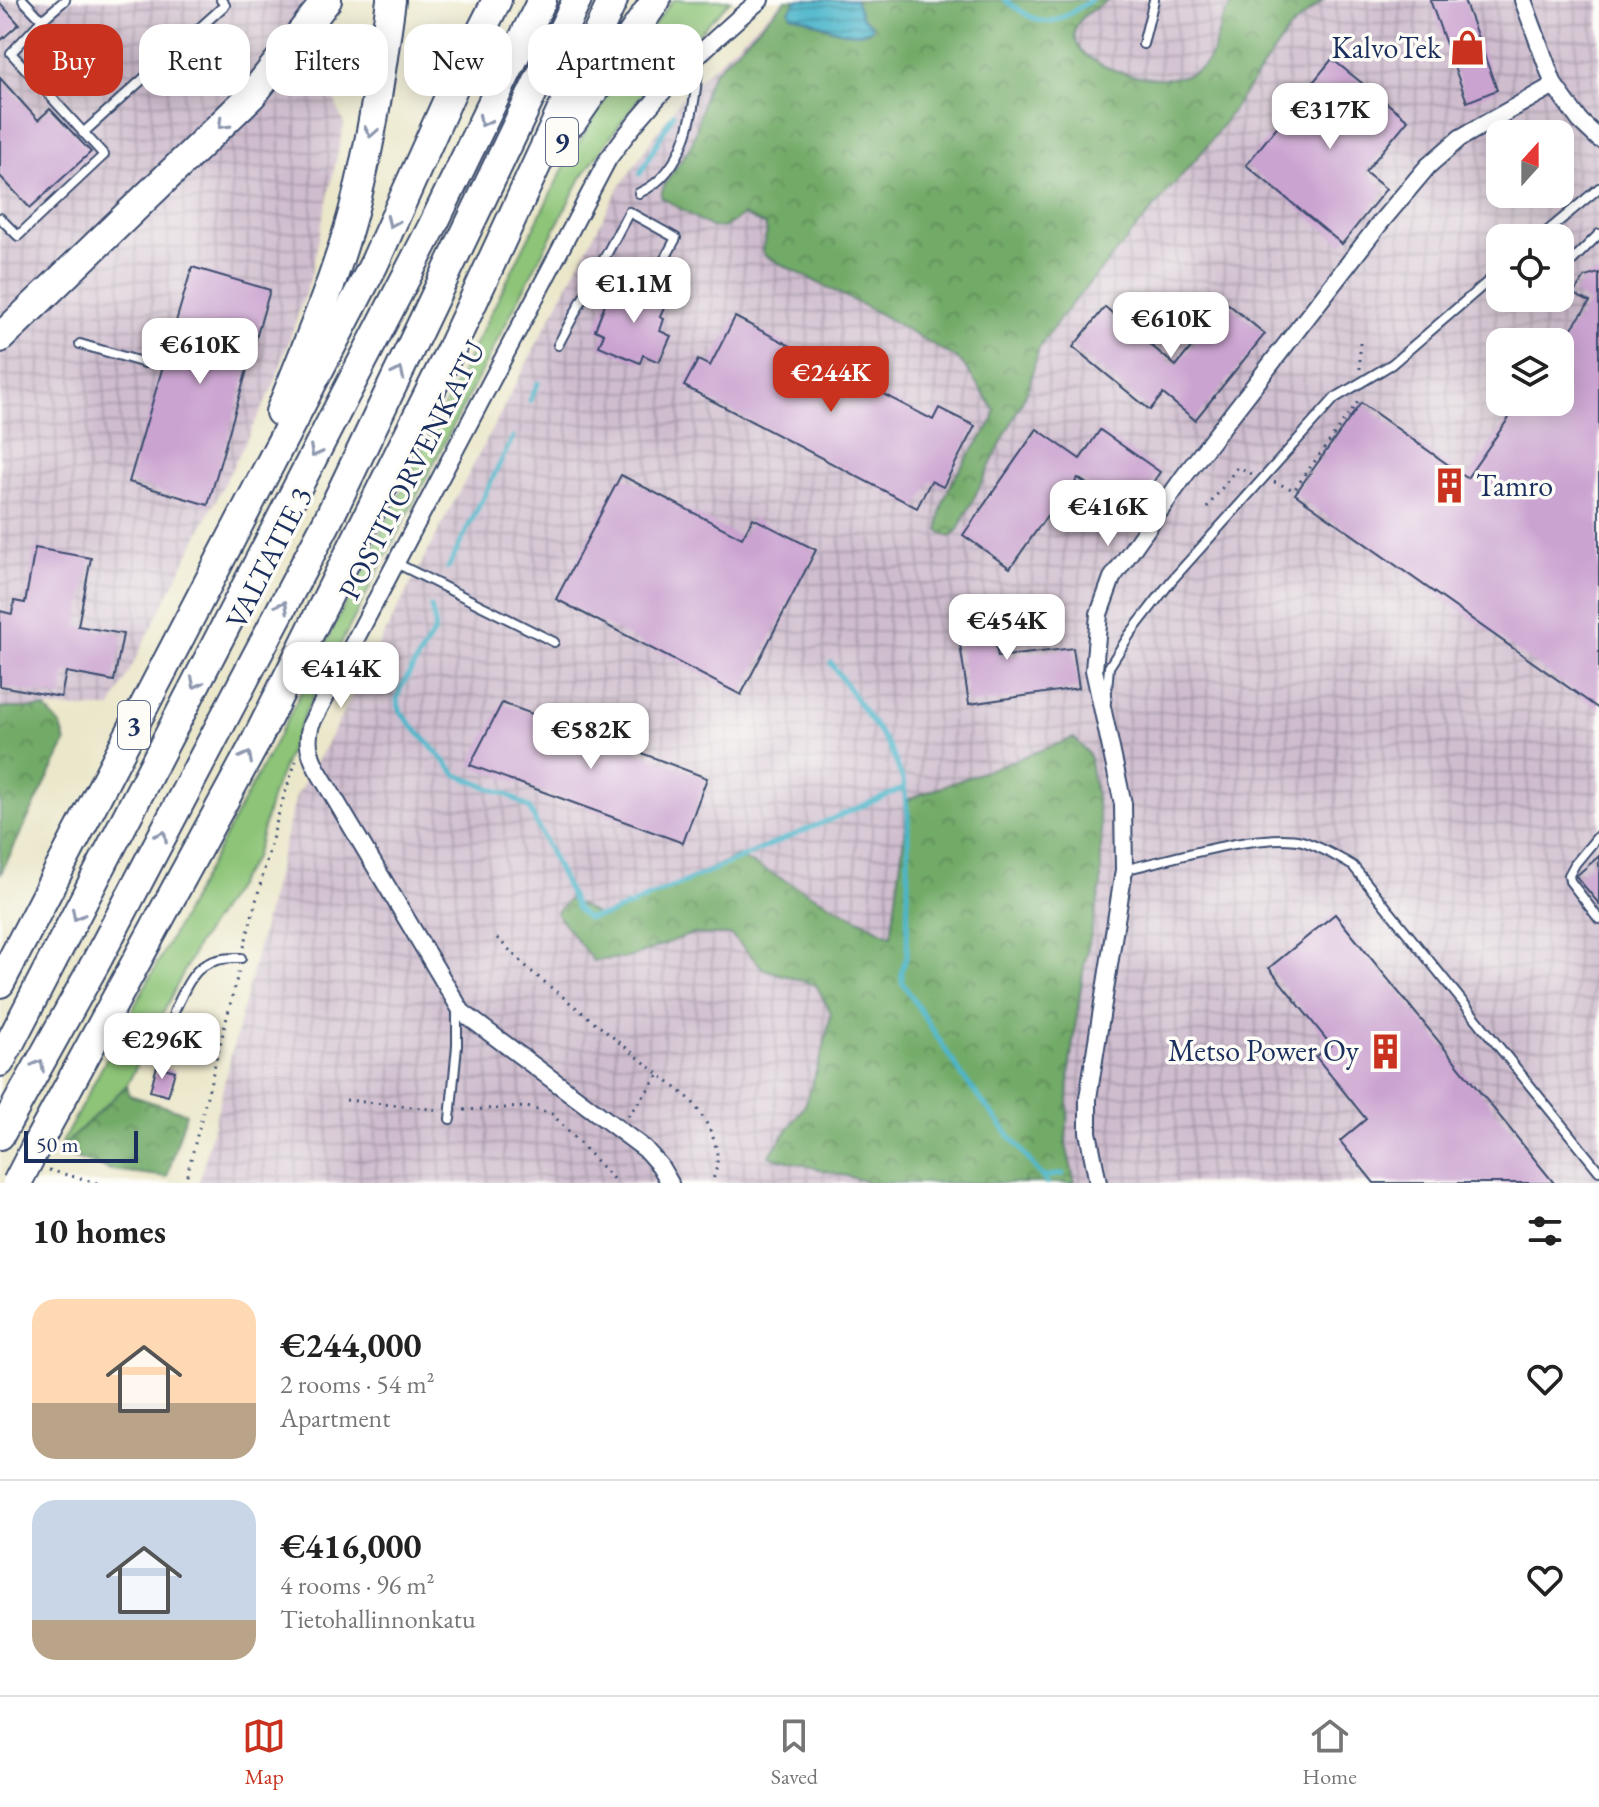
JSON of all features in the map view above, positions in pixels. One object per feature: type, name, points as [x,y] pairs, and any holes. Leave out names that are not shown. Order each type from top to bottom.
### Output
[{"type":"highway","points":[[0,338],[252,95],[327,0]]},
{"type":"highway","points":[[256,489],[264,453],[326,295],[352,216],[371,135],[391,0]]},
{"type":"highway","points":[[472,24],[481,0]]},
{"type":"highway","name":"3","points":[[485,24],[497,0]]},
{"type":"highway","name":"VALTATIE 3","points":[[0,1062],[431,229],[542,0]]},
{"type":"highway","name":"VALTATIE 3","points":[[0,1134],[96,962],[327,522],[577,0]]},
{"type":"highway","points":[[17,1183],[253,747],[451,349],[613,0]]},
{"type":"highway","name":"9","points":[[478,290],[577,113],[656,0]]},
{"type":"highway","name":"3","points":[[0,983],[374,264],[450,96]]},
{"type":"street","name":"POSTITORVENKATU","points":[[703,49],[760,0]]},
{"type":"street","points":[[1523,0],[1554,85],[1580,121],[1599,139]]},
{"type":"street","points":[[1098,1183],[1088,1132],[1088,1098],[1124,870],[1123,804],[1094,670],[1099,614],[1112,578],[1185,475],[1380,223],[1428,166],[1460,138],[1554,85]]},
{"type":"street","name":"POSTITORVENKATU","points":[[659,96],[630,127],[597,176],[311,724],[308,743],[317,769],[457,1005],[470,1019],[652,1156],[670,1183]]},
{"type":"lane","points":[[23,0],[42,20]]},
{"type":"lane","points":[[0,218],[18,236],[104,155],[11,53],[65,0]]},
{"type":"lane","points":[[83,133],[225,5],[221,0]]},
{"type":"lane","points":[[1143,44],[1154,0]]},
{"type":"lane","points":[[639,193],[653,187],[678,155],[691,118],[694,96]]},
{"type":"lane","points":[[1556,224],[1599,188]]},
{"type":"lane","points":[[558,345],[629,212],[676,238],[652,283]]},
{"type":"lane","points":[[1574,259],[1599,234]]},
{"type":"lane","points":[[1105,719],[1109,667],[1172,580],[1335,398],[1392,364],[1486,283]]},
{"type":"lane","points":[[80,344],[145,363]]},
{"type":"lane","points":[[396,563],[554,642]]},
{"type":"lane","points":[[1599,835],[1569,875],[1570,881],[1599,919]]},
{"type":"lane","points":[[1124,870],[1268,838],[1301,841],[1353,866],[1599,1171]]},
{"type":"lane","points":[[174,1012],[200,966],[218,958],[241,958]]},
{"type":"lane","points":[[451,1114],[457,1005]]},
{"type":"path","points":[[497,938],[532,972],[684,1093],[703,1116],[717,1149],[717,1168],[711,1183]]},
{"type":"path","points":[[618,1129],[659,1074]]},
{"type":"path","points":[[346,1100],[451,1114],[527,1107],[552,1114],[617,1183]]},
{"type":"shaded area","points":[[0,0],[308,0],[300,13],[304,24],[266,24],[266,96],[333,96],[344,124],[310,279],[274,385],[111,708],[0,708]]},
{"type":"shaded area","points":[[783,0],[1599,0],[1599,1183],[199,1183],[296,796],[332,734],[618,189],[682,96],[703,96],[703,76]]},
{"type":"green space","points":[[673,0],[731,0],[703,29],[703,24],[654,24]]},
{"type":"green space","points":[[786,0],[797,0],[791,15],[833,30],[868,32],[872,25],[862,18],[855,0],[1109,0],[1083,17],[1075,33],[1079,47],[1093,60],[1114,70],[1164,78],[1186,75],[1207,62],[1223,18],[1235,0],[1323,0],[1289,30],[1208,145],[1062,315],[1039,348],[1028,389],[958,530],[950,537],[939,531],[944,501],[958,472],[993,420],[995,410],[963,364],[878,313],[765,256],[762,250],[767,232],[765,225],[743,215],[724,228],[711,227],[661,197],[666,183],[692,143],[706,88],[715,71]]},
{"type":"green space","points":[[607,96],[640,96],[581,178],[304,715],[272,795],[255,857],[197,945],[127,1085],[57,1152],[290,714],[562,171]]},
{"type":"green space","points":[[0,708],[45,708],[61,726],[66,742],[0,875]]},
{"type":"green space","points":[[1074,738],[1089,754],[1101,828],[1101,886],[1084,966],[1070,1063],[1066,1145],[1075,1183],[873,1183],[769,1156],[805,1105],[824,1047],[831,1013],[816,985],[764,969],[731,935],[691,934],[631,957],[593,961],[556,913],[569,899],[603,918],[738,856],[891,936],[909,799]]},
{"type":"green space","points":[[127,1085],[129,1095],[186,1113],[167,1177],[111,1170],[57,1152]]},
{"type":"water","points":[[797,0],[855,0],[862,18],[872,25],[872,29],[852,33],[791,15],[789,11]]},
{"type":"building","points":[[1430,0],[1464,0],[1497,90],[1467,102]]},
{"type":"building","points":[[0,3],[19,24],[0,41]]},
{"type":"building","points":[[1332,59],[1408,120],[1365,172],[1386,189],[1342,244],[1246,165]]},
{"type":"building","points":[[0,78],[38,120],[50,109],[91,152],[30,208],[0,176]]},
{"type":"building","points":[[192,267],[270,290],[208,505],[129,482]]},
{"type":"building","name":"Tamro","points":[[1599,273],[1599,709],[1295,494],[1361,403],[1467,478],[1510,416],[1574,416],[1572,328],[1590,302],[1574,293],[1585,277]]},
{"type":"building","points":[[634,285],[668,299],[660,317],[664,319],[660,331],[671,336],[659,362],[643,355],[640,363],[599,346],[604,334],[595,330],[608,296],[615,290],[629,299]]},
{"type":"building","points":[[1227,303],[1265,334],[1195,420],[1163,394],[1150,410],[1073,347],[1105,307],[1176,366]]},
{"type":"building","points":[[735,317],[933,420],[939,408],[975,426],[943,487],[931,481],[917,508],[684,386],[698,360],[710,366]]},
{"type":"building","points":[[1037,429],[1080,459],[1100,430],[1160,472],[1133,512],[1123,506],[1121,508],[1078,478],[1071,489],[1068,486],[1010,568],[963,535]]},
{"type":"building","points":[[621,475],[742,538],[753,518],[816,550],[741,695],[556,599]]},
{"type":"building","points":[[35,548],[91,558],[78,626],[123,634],[114,681],[66,672],[61,697],[0,686],[0,611],[12,614],[14,601],[25,603]]},
{"type":"building","points":[[987,598],[998,657],[1073,648],[1079,688],[969,704],[954,604]]},
{"type":"building","points":[[502,703],[582,732],[586,723],[639,742],[636,751],[707,778],[683,843],[470,765]]},
{"type":"building","points":[[1599,856],[1599,904],[1576,876]]},
{"type":"building","name":"Metso Power Oy","points":[[1335,914],[1554,1183],[1374,1183],[1340,1141],[1366,1119],[1316,1057],[1331,1045],[1269,968]]},
{"type":"building","points":[[157,1066],[175,1071],[168,1096],[150,1091]]},
{"type":"waterway","points":[[1005,0],[1030,16],[1048,21],[1066,16],[1091,0]]},
{"type":"waterway","points":[[640,174],[673,114]]},
{"type":"waterway","points":[[530,401],[538,383]]},
{"type":"waterway","points":[[448,568],[513,437]]},
{"type":"waterway","points":[[431,607],[434,632],[400,689],[397,700],[401,713],[457,775],[510,796],[529,808],[577,909],[587,918],[607,915],[904,788]]},
{"type":"waterway","points":[[831,663],[890,748],[903,780],[908,815],[908,878],[907,955],[902,982],[963,1077],[1047,1183]]},
{"type":"waterway","points":[[1042,1177],[1063,1174]]},
{"type":"place","name":"KalvoTek","points":[[1467,48]]},
{"type":"place","name":"Tamro","points":[[1450,486]]},
{"type":"place","name":"Metso Power Oy","points":[[1385,1051]]}]
